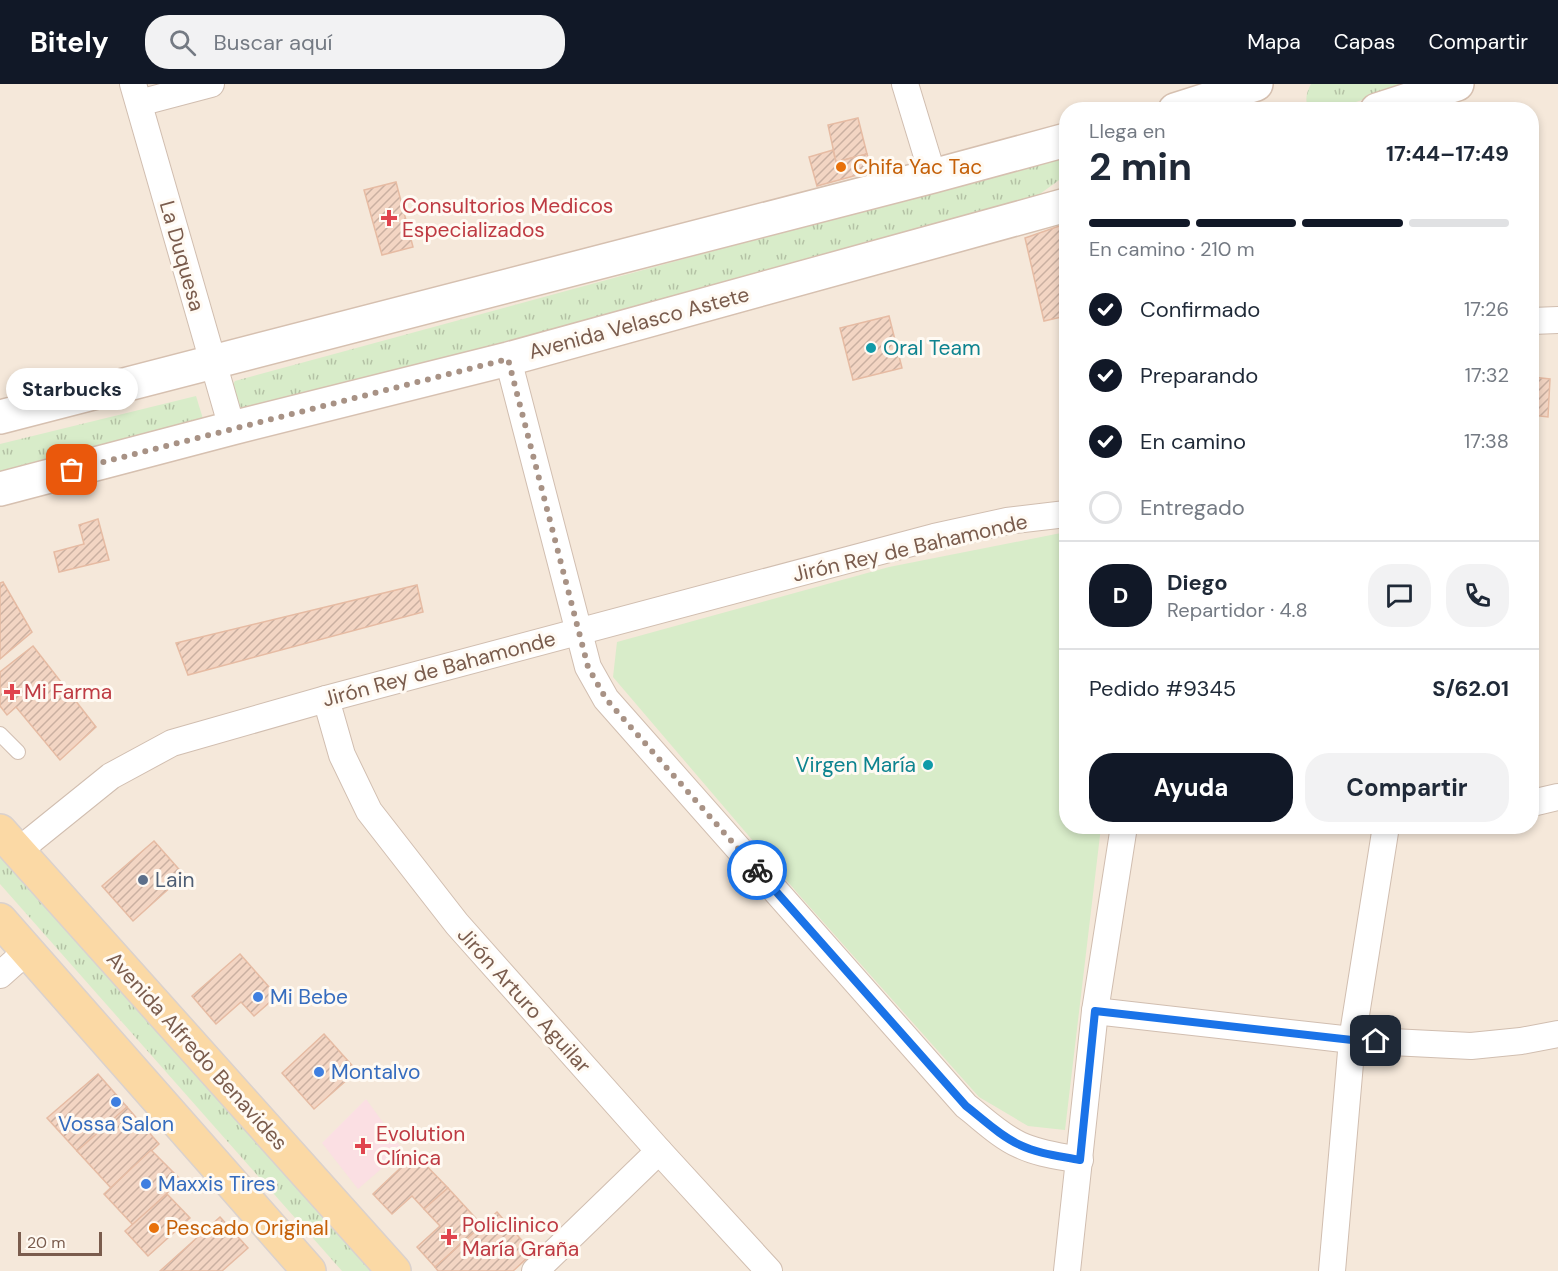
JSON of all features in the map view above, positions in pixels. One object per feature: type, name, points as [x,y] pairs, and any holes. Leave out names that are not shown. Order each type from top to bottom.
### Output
[{"type":"main road","points":[[1191,101],[1256,84],[1262,102]]},
{"type":"main road","points":[[1405,102],[1457,84]]},
{"type":"main road","points":[[0,417],[1059,142]]},
{"type":"main road","name":"Avenida Velasco Astete","points":[[0,489],[508,359],[1059,207]]},
{"type":"main road","name":"Avenida Alfredo Benavides","points":[[9,841],[394,1271]]},
{"type":"main road","points":[[0,920],[309,1271]]},
{"type":"street","points":[[136,93],[212,84]]},
{"type":"street","points":[[905,84],[933,176]]},
{"type":"street","name":"La Duquesa","points":[[136,93],[232,428]]},
{"type":"street","points":[[1539,321],[1558,320]]},
{"type":"street","points":[[508,359],[588,667],[606,699],[966,1106],[1019,1145],[1043,1153],[1080,1160]]},
{"type":"street","name":"Jirón Rey de Bahamonde","points":[[9,841],[111,776],[172,743],[326,699],[934,537],[1007,521],[1059,515]]},
{"type":"street","name":"Jirón Arturo Aguilar","points":[[326,699],[342,755],[369,811],[457,924],[658,1151],[770,1271]]},
{"type":"street","points":[[1539,801],[1558,797]]},
{"type":"street","points":[[1067,1271],[1095,1011],[1123,834]]},
{"type":"street","points":[[1332,1271],[1352,1040],[1385,834]]},
{"type":"street","points":[[0,975],[27,951]]},
{"type":"street","points":[[1095,1011],[1352,1040],[1471,1046],[1521,1041],[1558,1034]]},
{"type":"street","points":[[535,1271],[658,1151]]},
{"type":"lane","points":[[0,734],[18,752]]},
{"type":"shaded area","points":[[0,84],[1558,84],[1558,1271],[0,1271]]},
{"type":"shaded area","name":"Evolution Clínica","points":[[366,1099],[403,1150],[358,1189],[322,1143]]},
{"type":"green space","points":[[1311,84],[1412,84],[1356,102],[1306,102]]},
{"type":"green space","points":[[1059,157],[1059,180],[1037,196],[248,413],[228,393],[235,381]]},
{"type":"green space","points":[[196,396],[204,422],[0,477],[0,444]]},
{"type":"green space","points":[[1059,533],[1059,834],[1100,834],[1065,1130],[1028,1126],[979,1097],[800,896],[613,677],[617,642],[889,567]]},
{"type":"green space","points":[[0,847],[378,1271],[342,1271],[0,884]]},
{"type":"building","points":[[858,118],[867,154],[836,162],[828,125]]},
{"type":"building","name":"Chifa Yac Tac","points":[[833,150],[836,162],[867,154],[872,171],[817,186],[809,157]]},
{"type":"building","name":"Consultorios Medicos Especializados","points":[[396,182],[413,247],[382,255],[364,190]]},
{"type":"building","points":[[1059,226],[1059,318],[1044,321],[1025,238]]},
{"type":"building","name":"Oral Team","points":[[889,316],[902,368],[853,380],[840,328]]},
{"type":"building","points":[[1539,378],[1550,379],[1548,417],[1539,416]]},
{"type":"building","points":[[98,519],[109,560],[59,572],[54,552],[84,544],[79,525]]},
{"type":"building","points":[[3,582],[32,632],[0,659],[0,583]]},
{"type":"building","points":[[417,585],[423,612],[188,675],[176,643]]},
{"type":"building","points":[[33,646],[96,727],[60,760],[16,707],[7,715],[0,706],[0,672]]},
{"type":"building","name":"Lain","points":[[154,841],[184,875],[133,921],[102,886]]},
{"type":"building","points":[[240,954],[277,996],[254,1016],[241,1002],[216,1024],[192,996]]},
{"type":"building","name":"Montalvo","points":[[324,1034],[357,1071],[314,1109],[282,1073]]},
{"type":"building","points":[[98,1074],[127,1107],[77,1151],[47,1118]]},
{"type":"building","points":[[127,1107],[159,1144],[111,1188],[77,1151]]},
{"type":"building","name":"Maxxis Tires","points":[[151,1150],[181,1180],[133,1225],[104,1194]]},
{"type":"building","points":[[415,1154],[448,1188],[424,1209],[412,1196],[392,1214],[373,1194]]},
{"type":"building","name":"Policlinico María Graña","points":[[448,1188],[482,1225],[435,1267],[417,1247],[440,1226],[424,1209]]},
{"type":"building","name":"Pescado Original","points":[[167,1194],[190,1218],[148,1256],[125,1231]]},
{"type":"building","points":[[497,1212],[533,1253],[513,1271],[438,1271],[435,1267]]},
{"type":"building","points":[[220,1217],[248,1248],[222,1271],[160,1271]]},
{"type":"way so far","points":[[72,470],[508,359],[588,667],[606,699],[757,870]]},
{"type":"place","name":"Chifa Yac Tac","points":[[841,167]]},
{"type":"place","name":"Consultorios Medicos Especializados","points":[[389,218]]},
{"type":"place","name":"Oral Team","points":[[871,348]]},
{"type":"place","name":"Starbucks","points":[[72,470]]},
{"type":"place","name":"Mi Farma","points":[[12,692]]},
{"type":"place","name":"Virgen María","points":[[928,765]]},
{"type":"place","name":"Lain","points":[[143,880]]},
{"type":"place","name":"Mi Bebe","points":[[258,997]]},
{"type":"place","name":"Montalvo","points":[[319,1072]]},
{"type":"place","name":"Vossa Salon","points":[[116,1102]]},
{"type":"place","name":"Evolution Clínica","points":[[363,1146]]},
{"type":"place","name":"Maxxis Tires","points":[[146,1184]]},
{"type":"place","name":"Pescado Original","points":[[154,1228]]},
{"type":"place","name":"Policlinico María Graña","points":[[449,1237]]},
{"type":"route","points":[[757,870],[966,1106],[1019,1145],[1043,1153],[1080,1160],[1095,1011],[1376,1041]]}]
